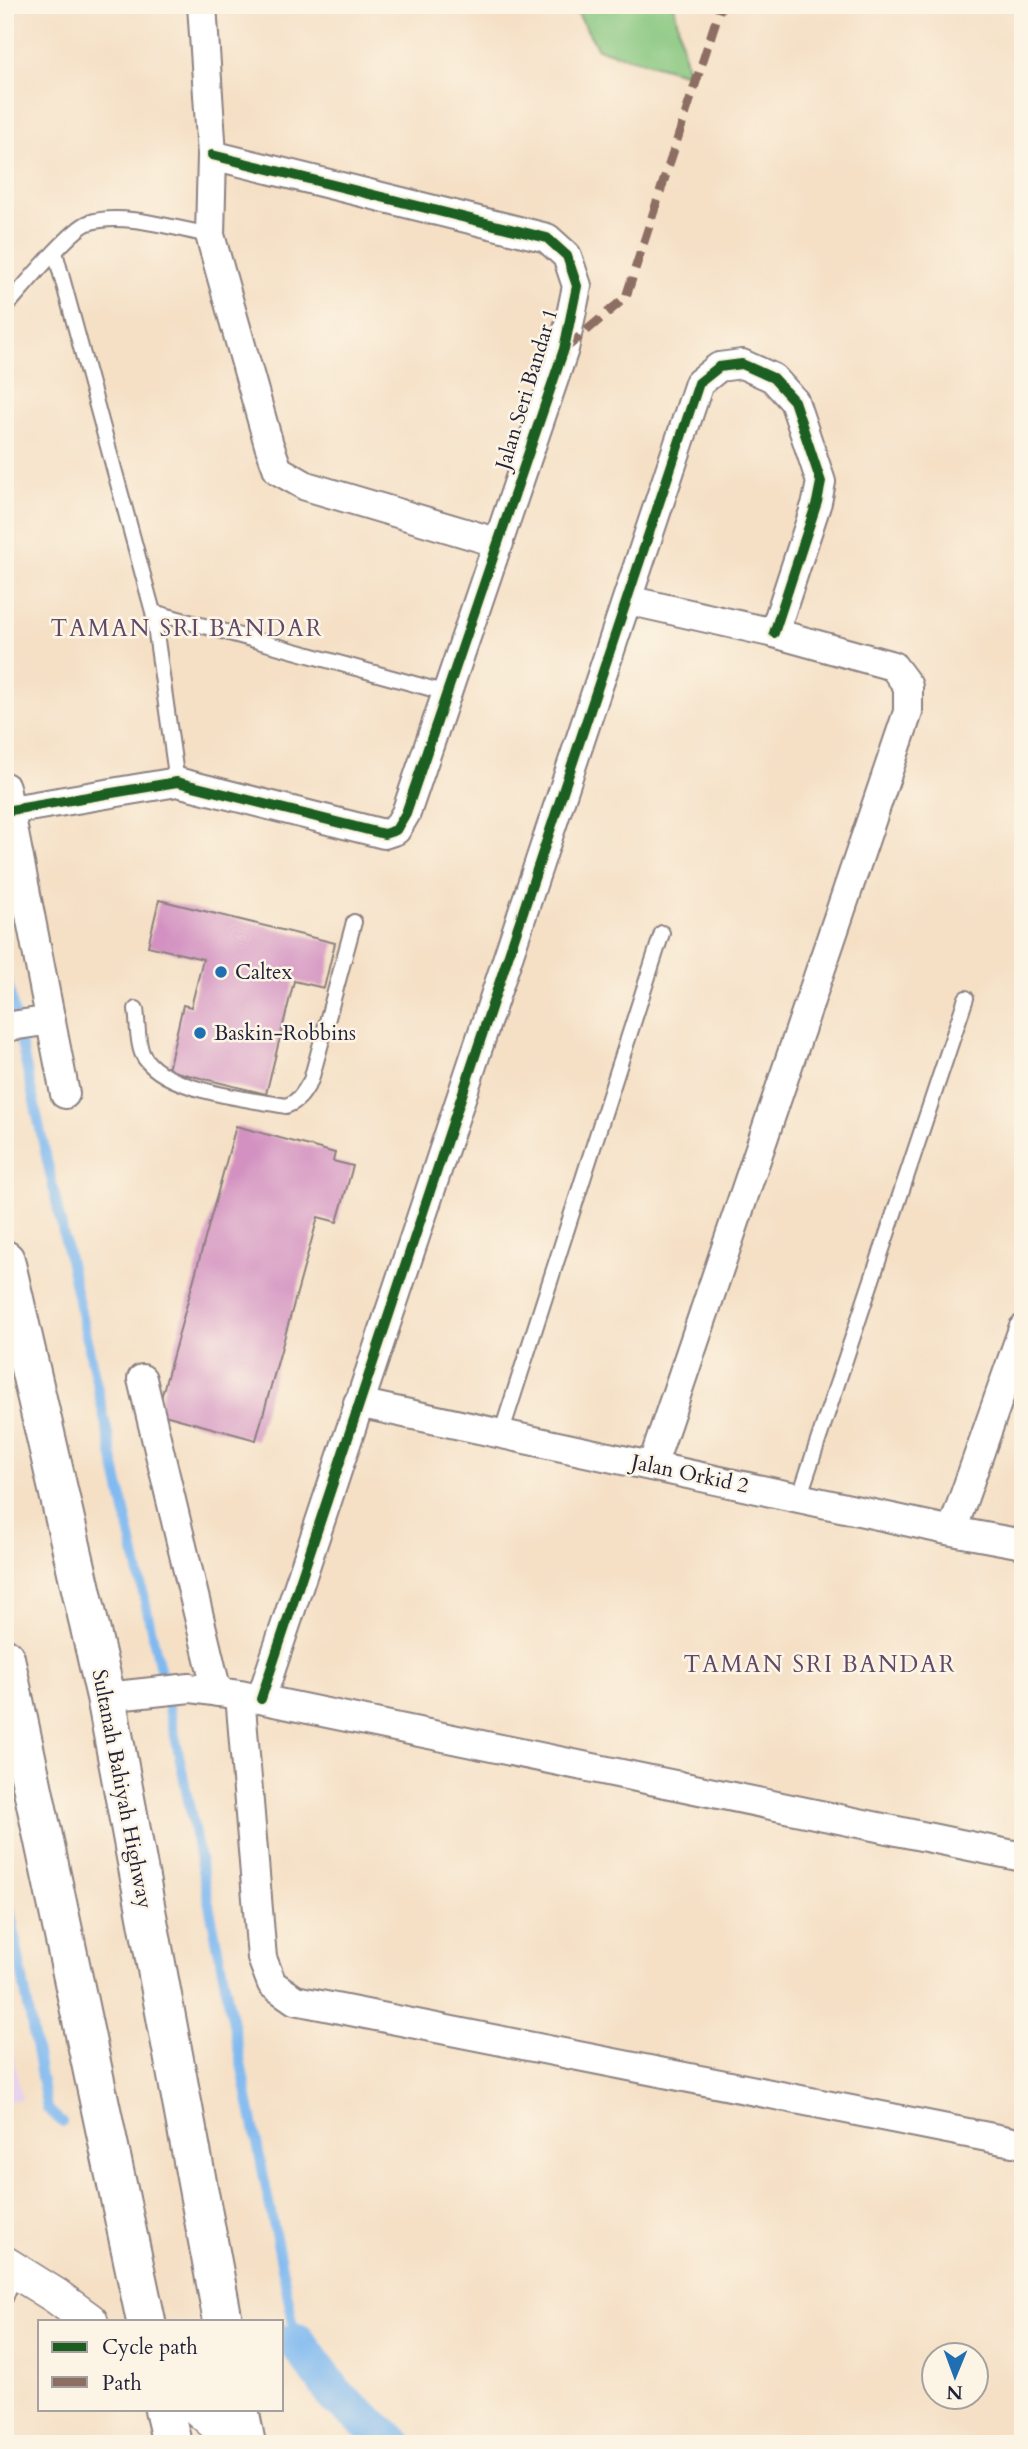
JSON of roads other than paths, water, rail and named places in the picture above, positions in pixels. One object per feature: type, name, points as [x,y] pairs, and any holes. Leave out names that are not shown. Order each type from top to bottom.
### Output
[{"type":"main road","name":"Sultanah Bahiyah Highway","points":[[5,1260],[123,1695],[223,2320]]},
{"type":"main road","points":[[5,1658],[146,2320]]},
{"type":"main road","points":[[164,2410],[172,2444]]},
{"type":"main road","points":[[239,2410],[246,2444]]},
{"type":"street","points":[[202,5],[212,155],[210,235],[278,470],[306,486],[499,543]]},
{"type":"street","name":"Jalan Seri Bandar 1","points":[[177,782],[384,834],[396,831],[406,813],[564,349],[577,286],[567,256],[547,238],[212,155]]},
{"type":"street","points":[[227,1694],[358,1403],[699,383],[719,367],[742,364],[773,378],[794,401],[821,482],[817,502],[774,633]]},
{"type":"street","points":[[627,600],[774,633],[893,666],[908,686],[908,712],[652,1466]]},
{"type":"street","points":[[65,1094],[42,1021],[7,803],[177,782]]},
{"type":"street","points":[[5,1027],[42,1021]]},
{"type":"street","points":[[952,1531],[1023,1329]]},
{"type":"street","points":[[142,1379],[227,1694],[262,1958],[272,1984],[295,2000],[1023,2144]]},
{"type":"street","name":"Jalan Orkid 2","points":[[358,1403],[1023,1544]]},
{"type":"street","points":[[123,1695],[227,1694],[1023,1857]]},
{"type":"street","points":[[9,2278],[88,2320]]},
{"type":"street","points":[[200,2410],[239,2444]]},
{"type":"lane","points":[[5,308],[55,252],[85,224],[104,219],[124,219],[210,235]]},
{"type":"lane","points":[[55,252],[153,612],[177,782]]},
{"type":"lane","points":[[153,612],[447,694]]},
{"type":"lane","points":[[136,1009],[142,1052],[154,1069],[175,1081],[222,1094],[286,1105],[294,1103],[311,1080],[355,922]]},
{"type":"lane","points":[[501,1434],[662,933]]},
{"type":"lane","points":[[799,1498],[966,998]]},
{"type":"waterway","points":[[5,971],[178,1750],[297,2342]]},
{"type":"waterway","points":[[5,1882],[47,2109],[62,2122]]},
{"type":"waterway","points":[[284,2330],[297,2342]]},
{"type":"waterway","points":[[297,2342],[338,2398],[394,2444]]},
{"type":"place","name":"Caltex","points":[[221,972]]},
{"type":"place","name":"Baskin-Robbins","points":[[200,1033]]},
{"type":"district","name":"TAMAN SRI BANDAR","points":[[187,628]]},
{"type":"district","name":"TAMAN SRI BANDAR","points":[[820,1664]]}]
